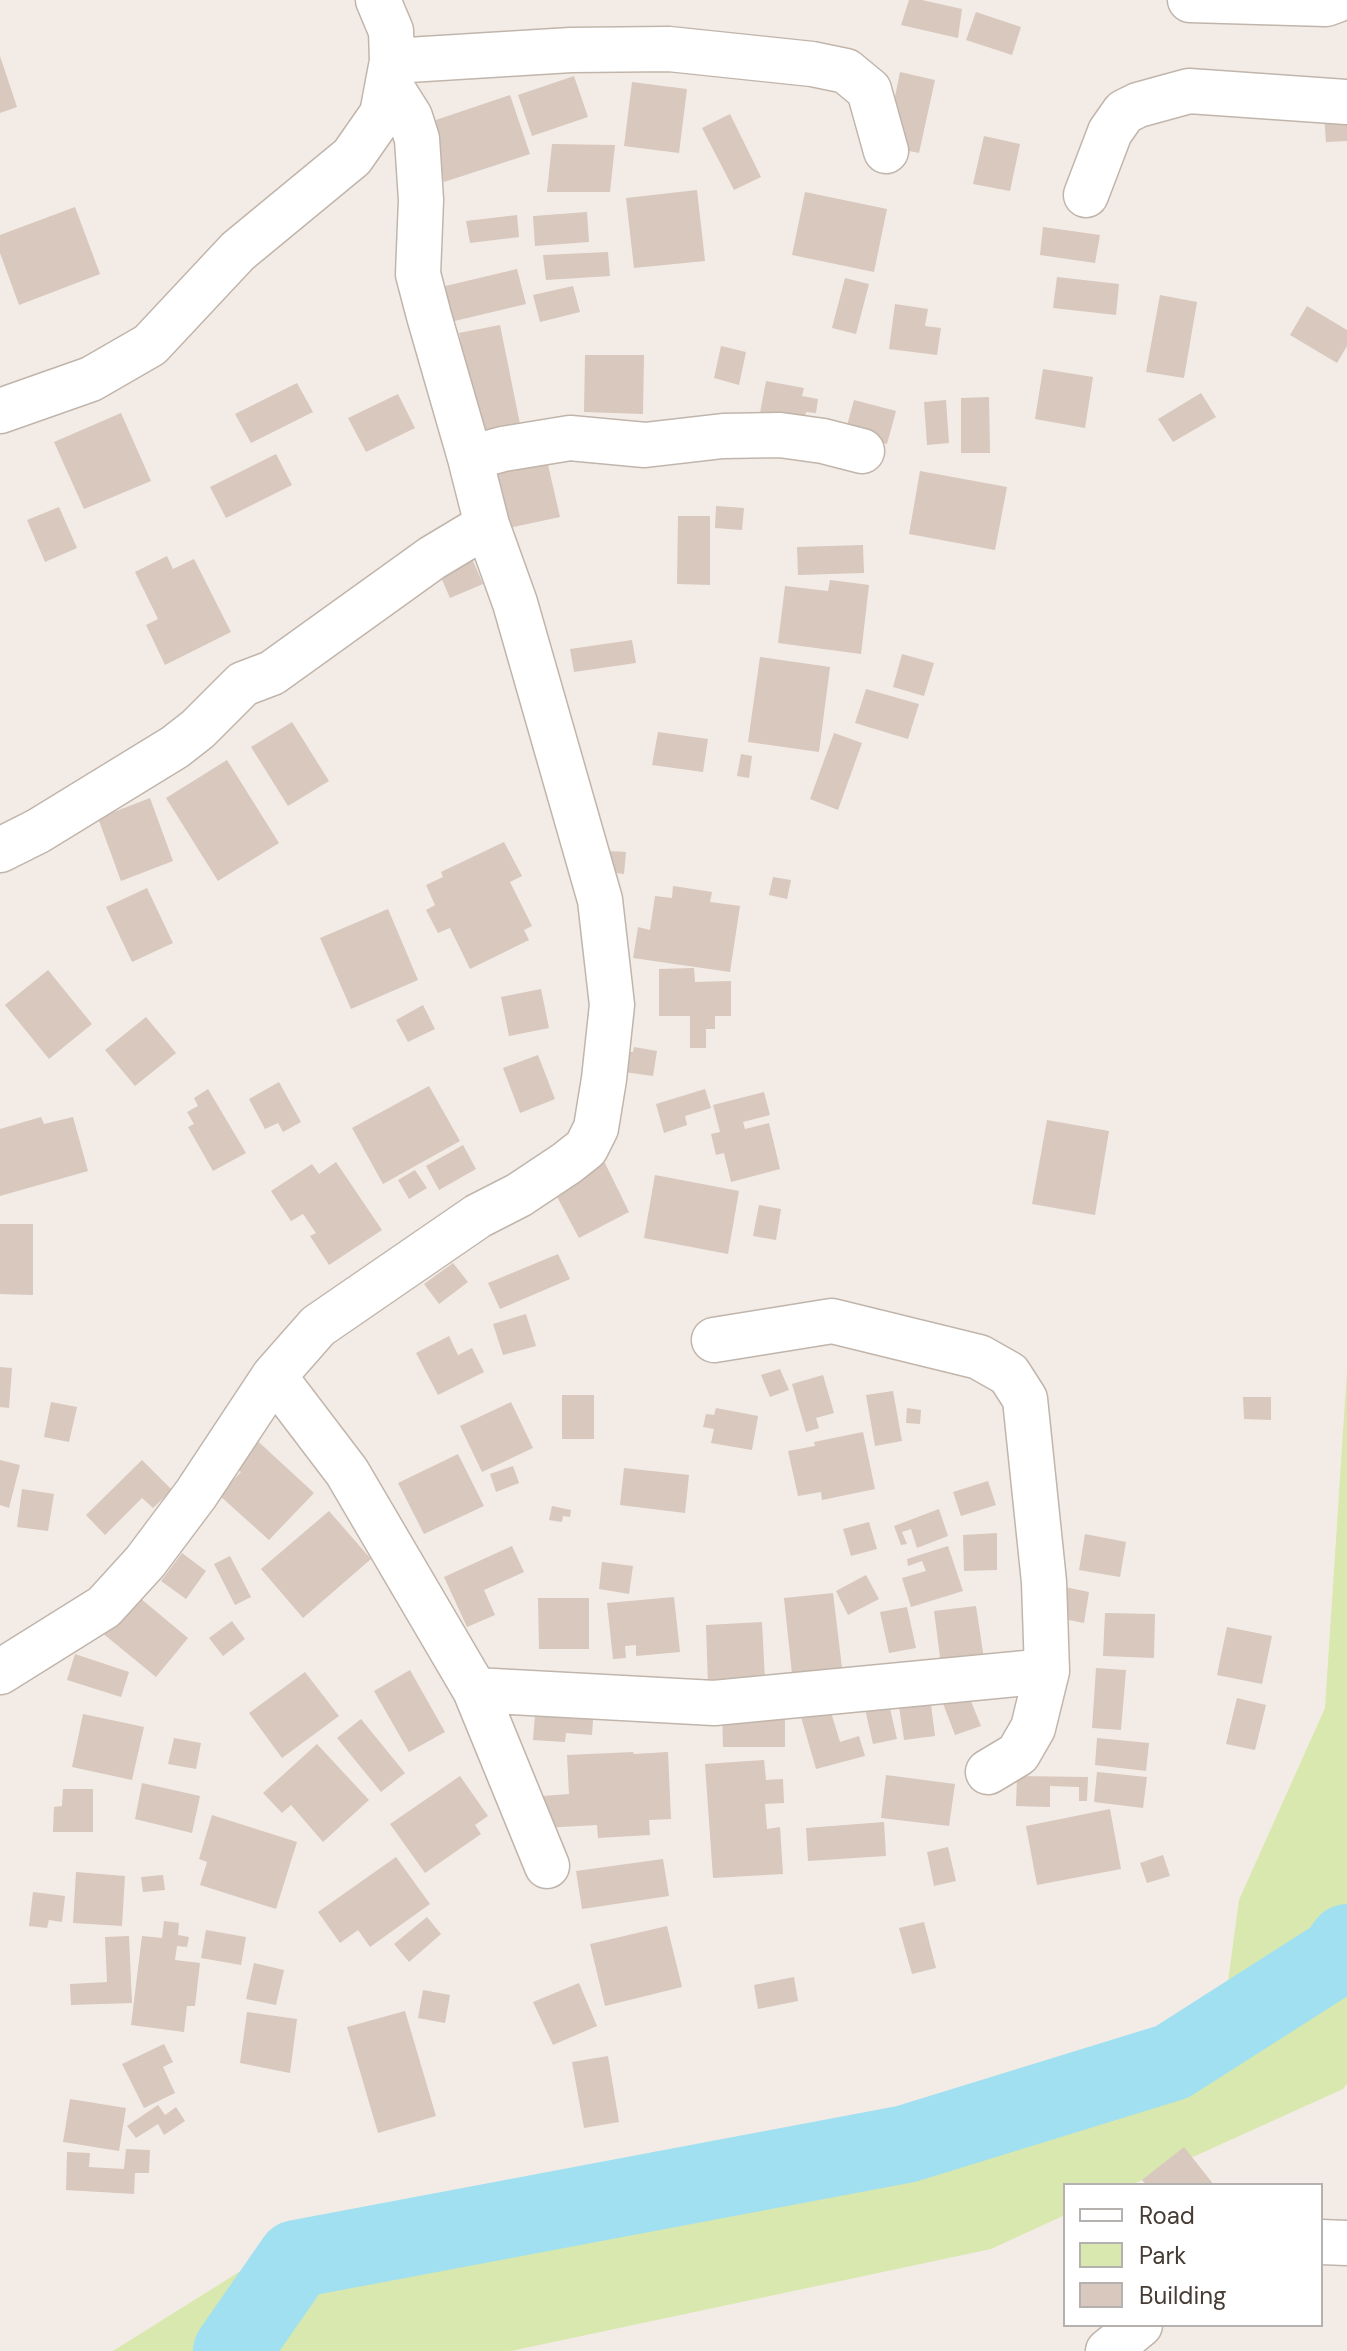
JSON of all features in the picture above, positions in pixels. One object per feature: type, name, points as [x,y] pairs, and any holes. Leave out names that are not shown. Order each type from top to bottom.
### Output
[{"type":"street","points":[[0,411],[91,379],[150,345],[238,251],[352,157],[382,114],[390,72],[391,31],[378,0]]},
{"type":"street","points":[[1190,0],[1326,4],[1337,0]]},
{"type":"street","points":[[390,72],[571,50],[669,49],[812,64],[846,71],[869,90],[886,151]]},
{"type":"street","points":[[0,1672],[104,1607],[145,1562],[196,1494],[274,1376],[318,1326],[478,1216],[519,1195],[567,1163],[586,1148],[596,1128],[612,1005],[600,900],[515,603],[487,525],[418,274],[421,200],[417,139],[390,72]]},
{"type":"street","points":[[1086,195],[1110,132],[1124,112],[1138,105],[1189,91],[1347,102]]},
{"type":"street","points":[[470,458],[570,438],[633,445],[723,436],[780,435],[862,451]]},
{"type":"street","points":[[0,850],[38,831],[175,747],[198,729],[243,684],[272,673],[432,558],[487,525]]},
{"type":"street","points":[[714,1340],[832,1321],[979,1357],[1009,1374],[1025,1399],[1044,1582],[1047,1671],[1033,1728],[1018,1754],[988,1772]]},
{"type":"street","points":[[274,1376],[347,1472],[475,1690],[547,1866]]},
{"type":"street","points":[[475,1690],[714,1703],[1047,1671]]},
{"type":"street","points":[[1323,2242],[1347,2243]]},
{"type":"street","points":[[1108,2351],[1138,2327]]},
{"type":"green space","points":[[1347,1371],[1347,2084],[1343,2089],[1135,2183],[1063,2183],[1063,2216],[991,2249],[511,2351],[113,2351],[239,2272],[530,2254],[612,2238],[637,2220],[692,2217],[811,2169],[889,2153],[1057,2100],[1222,2025],[1239,1900],[1325,1708]]},
{"type":"building","points":[[909,0],[962,9],[958,38],[901,25]]},
{"type":"building","points":[[976,12],[1021,27],[1012,55],[966,40]]},
{"type":"building","points":[[0,56],[17,107],[0,113]]},
{"type":"building","points":[[900,72],[935,80],[919,153],[885,146]]},
{"type":"building","points":[[574,76],[588,117],[532,136],[518,95]]},
{"type":"building","points":[[632,82],[687,89],[679,153],[624,146]]},
{"type":"building","points":[[510,95],[530,154],[444,182],[424,124]]},
{"type":"building","points":[[1347,112],[1347,141],[1326,142],[1324,114]]},
{"type":"building","points":[[730,114],[761,177],[734,190],[702,128]]},
{"type":"building","points":[[984,136],[1020,144],[1010,191],[973,184]]},
{"type":"building","points":[[552,144],[615,145],[610,192],[547,192]]},
{"type":"building","points":[[697,190],[705,261],[634,268],[626,198]]},
{"type":"building","points":[[805,192],[887,209],[874,272],[792,255]]},
{"type":"building","points":[[75,207],[100,274],[19,305],[0,253],[0,235]]},
{"type":"building","points":[[587,212],[589,242],[535,246],[533,216]]},
{"type":"building","points":[[517,215],[519,237],[470,243],[466,221]]},
{"type":"building","points":[[1043,227],[1100,235],[1095,263],[1040,255]]},
{"type":"building","points":[[608,252],[610,276],[546,280],[543,255]]},
{"type":"building","points":[[517,269],[526,304],[442,324],[433,289]]},
{"type":"building","points":[[1057,277],[1119,284],[1116,315],[1053,308]]},
{"type":"building","points":[[845,278],[869,284],[856,334],[832,328]]},
{"type":"building","points":[[573,286],[580,312],[540,322],[533,295]]},
{"type":"building","points":[[1160,295],[1197,302],[1184,378],[1146,372]]},
{"type":"building","points":[[895,304],[928,309],[925,326],[941,328],[937,355],[889,349]]},
{"type":"building","points":[[1307,306],[1347,330],[1347,346],[1337,363],[1290,335]]},
{"type":"building","points":[[500,325],[521,429],[480,437],[459,333]]},
{"type":"building","points":[[721,346],[746,352],[739,385],[714,378]]},
{"type":"building","points":[[585,355],[644,355],[643,414],[584,412]]},
{"type":"building","points":[[1043,369],[1093,377],[1085,428],[1035,419]]},
{"type":"building","points":[[766,381],[804,388],[802,396],[818,399],[816,413],[806,412],[804,421],[760,413]]},
{"type":"building","points":[[297,383],[313,412],[251,443],[235,414]]},
{"type":"building","points":[[1201,393],[1216,417],[1173,442],[1158,419]]},
{"type":"building","points":[[398,394],[415,428],[366,452],[348,418]]},
{"type":"building","points":[[989,397],[990,453],[961,453],[961,398]]},
{"type":"building","points":[[854,400],[896,411],[887,444],[845,433]]},
{"type":"building","points":[[946,400],[949,443],[927,445],[924,402]]},
{"type":"building","points":[[121,413],[151,481],[84,509],[54,442]]},
{"type":"building","points":[[276,454],[292,485],[226,518],[210,487]]},
{"type":"building","points":[[546,456],[560,517],[490,532],[476,471]]},
{"type":"building","points":[[920,471],[1007,487],[995,550],[909,534]]},
{"type":"building","points":[[716,506],[744,508],[742,530],[715,528]]},
{"type":"building","points":[[59,507],[77,548],[45,562],[27,520]]},
{"type":"building","points":[[678,516],[710,516],[710,585],[677,584]]},
{"type":"building","points":[[466,545],[483,584],[450,598],[433,559]]},
{"type":"building","points":[[863,545],[864,573],[798,575],[797,547]]},
{"type":"building","points":[[167,556],[173,569],[194,559],[231,632],[165,665],[146,625],[158,619],[135,572]]},
{"type":"building","points":[[830,580],[869,585],[861,654],[778,643],[785,586],[828,591]]},
{"type":"building","points":[[632,640],[636,663],[574,672],[570,649]]},
{"type":"building","points":[[902,654],[934,663],[924,696],[893,687]]},
{"type":"building","points":[[760,657],[830,667],[819,752],[748,742]]},
{"type":"building","points":[[866,689],[919,704],[908,739],[855,723]]},
{"type":"building","points":[[292,722],[329,781],[288,806],[251,747]]},
{"type":"building","points":[[658,732],[708,739],[703,772],[652,765]]},
{"type":"building","points":[[834,733],[862,743],[838,810],[810,799]]},
{"type":"building","points":[[741,754],[752,756],[749,778],[737,776]]},
{"type":"building","points":[[227,760],[279,843],[218,881],[166,798]]},
{"type":"building","points":[[150,798],[173,861],[121,881],[98,818]]},
{"type":"building","points":[[504,842],[522,876],[510,882],[532,926],[524,930],[529,940],[470,969],[450,928],[438,933],[426,910],[435,905],[426,885],[443,877],[441,872]]},
{"type":"building","points":[[609,851],[626,852],[624,874],[607,872]]},
{"type":"building","points":[[773,877],[791,880],[787,899],[769,895]]},
{"type":"building","points":[[673,886],[712,892],[710,902],[740,906],[730,972],[633,958],[638,927],[650,930],[655,896],[672,898]]},
{"type":"building","points":[[147,888],[173,943],[132,962],[106,907]]},
{"type":"building","points":[[388,909],[418,980],[351,1009],[320,938]]},
{"type":"building","points":[[694,968],[695,982],[731,981],[731,1016],[715,1016],[715,1029],[706,1029],[706,1048],[690,1048],[690,1016],[659,1016],[659,969]]},
{"type":"building","points":[[48,970],[92,1024],[49,1059],[5,1005]]},
{"type":"building","points":[[541,989],[549,1028],[509,1036],[501,997]]},
{"type":"building","points":[[423,1005],[435,1029],[408,1042],[396,1020]]},
{"type":"building","points":[[146,1017],[176,1053],[135,1086],[105,1050]]},
{"type":"building","points":[[634,1047],[657,1051],[653,1076],[617,1071],[627,1052],[633,1052]]},
{"type":"building","points":[[538,1055],[555,1099],[520,1113],[503,1068]]},
{"type":"building","points":[[279,1082],[301,1122],[283,1132],[278,1123],[265,1129],[249,1099]]},
{"type":"building","points":[[429,1086],[460,1141],[383,1184],[352,1128]]},
{"type":"building","points":[[208,1089],[246,1153],[213,1171],[188,1127],[194,1124],[187,1112],[198,1106],[194,1098]]},
{"type":"building","points":[[705,1089],[711,1108],[685,1116],[687,1125],[664,1133],[656,1104]]},
{"type":"building","points":[[764,1092],[770,1115],[743,1122],[745,1129],[769,1123],[780,1169],[731,1182],[724,1153],[716,1155],[711,1134],[720,1132],[713,1105]]},
{"type":"building","points":[[41,1117],[44,1124],[73,1117],[88,1171],[0,1196],[0,1129]]},
{"type":"building","points":[[1047,1120],[1109,1131],[1095,1215],[1032,1204]]},
{"type":"building","points":[[463,1145],[476,1169],[439,1190],[426,1166]]},
{"type":"building","points":[[603,1159],[629,1212],[579,1238],[555,1193]]},
{"type":"building","points":[[336,1162],[382,1230],[329,1265],[310,1236],[316,1233],[303,1214],[291,1221],[271,1191],[312,1164],[319,1174]]},
{"type":"building","points":[[415,1170],[427,1188],[409,1199],[398,1180]]},
{"type":"building","points":[[655,1175],[739,1191],[728,1254],[644,1238]]},
{"type":"building","points":[[759,1205],[781,1209],[776,1240],[753,1236]]},
{"type":"building","points":[[0,1224],[33,1224],[33,1295],[0,1294]]},
{"type":"building","points":[[558,1254],[570,1279],[500,1309],[488,1283]]},
{"type":"building","points":[[453,1263],[468,1282],[439,1304],[424,1284]]},
{"type":"building","points":[[526,1314],[536,1346],[503,1355],[493,1324]]},
{"type":"building","points":[[449,1336],[458,1355],[472,1348],[484,1372],[438,1395],[416,1353]]},
{"type":"building","points":[[0,1367],[12,1368],[9,1408],[0,1407]]},
{"type":"building","points":[[780,1369],[789,1390],[770,1397],[761,1375]]},
{"type":"building","points":[[823,1375],[834,1413],[816,1418],[819,1428],[806,1432],[792,1384]]},
{"type":"building","points":[[893,1391],[902,1441],[875,1446],[866,1395]]},
{"type":"building","points":[[562,1395],[594,1395],[594,1439],[562,1439]]},
{"type":"building","points":[[1243,1397],[1271,1397],[1271,1420],[1244,1419]]},
{"type":"building","points":[[51,1402],[77,1407],[69,1442],[44,1437]]},
{"type":"building","points":[[511,1402],[533,1448],[482,1472],[460,1426]]},
{"type":"building","points":[[716,1408],[758,1416],[752,1450],[711,1443],[714,1429],[703,1427],[706,1414],[714,1415]]},
{"type":"building","points":[[907,1408],[921,1410],[920,1424],[906,1423]]},
{"type":"building","points":[[863,1432],[875,1489],[822,1500],[821,1492],[798,1496],[788,1451]]},
{"type":"building","points":[[250,1434],[314,1493],[269,1540],[219,1495],[241,1472],[226,1460]]},
{"type":"building","points":[[458,1454],[484,1506],[424,1534],[398,1483]]},
{"type":"building","points":[[0,1460],[20,1465],[9,1508],[0,1505]]},
{"type":"building","points":[[142,1460],[172,1490],[153,1508],[142,1498],[105,1535],[86,1515]]},
{"type":"building","points":[[513,1466],[519,1483],[496,1492],[490,1474]]},
{"type":"building","points":[[624,1468],[689,1475],[685,1513],[620,1505]]},
{"type":"building","points":[[988,1481],[996,1505],[961,1516],[953,1492]]},
{"type":"building","points":[[22,1489],[54,1494],[48,1531],[17,1527]]},
{"type":"building","points":[[552,1506],[571,1510],[570,1517],[563,1516],[562,1522],[549,1520]]},
{"type":"building","points":[[939,1509],[948,1536],[917,1548],[911,1529],[902,1532],[907,1544],[901,1545],[894,1526]]},
{"type":"building","points":[[329,1511],[371,1559],[303,1618],[261,1569]]},
{"type":"building","points":[[869,1522],[877,1549],[851,1556],[843,1529]]},
{"type":"building","points":[[997,1533],[997,1570],[964,1571],[963,1535]]},
{"type":"building","points":[[1085,1534],[1126,1542],[1120,1577],[1079,1570]]},
{"type":"building","points":[[512,1546],[524,1572],[484,1590],[495,1615],[467,1627],[444,1577]]},
{"type":"building","points":[[948,1546],[963,1591],[911,1607],[902,1578],[926,1571],[922,1561],[908,1566],[907,1559]]},
{"type":"building","points":[[182,1553],[206,1571],[186,1599],[161,1581]]},
{"type":"building","points":[[230,1556],[251,1597],[235,1605],[214,1564]]},
{"type":"building","points":[[602,1562],[633,1566],[629,1594],[599,1589]]},
{"type":"building","points":[[866,1575],[879,1599],[848,1615],[836,1591]]},
{"type":"building","points":[[1060,1586],[1089,1592],[1084,1623],[1054,1617]]},
{"type":"building","points":[[128,1588],[188,1638],[156,1677],[95,1627]]},
{"type":"building","points":[[833,1593],[842,1668],[792,1674],[784,1598]]},
{"type":"building","points":[[674,1597],[680,1652],[636,1656],[636,1645],[625,1646],[626,1658],[613,1659],[607,1603]]},
{"type":"building","points":[[538,1598],[589,1598],[589,1649],[539,1649]]},
{"type":"building","points":[[976,1606],[984,1659],[941,1665],[934,1611]]},
{"type":"building","points":[[907,1607],[916,1648],[889,1653],[880,1612]]},
{"type":"building","points":[[1105,1613],[1155,1614],[1154,1658],[1103,1656]]},
{"type":"building","points":[[232,1621],[245,1639],[223,1656],[209,1638]]},
{"type":"building","points":[[762,1622],[765,1681],[708,1684],[706,1625]]},
{"type":"building","points":[[1227,1627],[1272,1636],[1262,1684],[1217,1675]]},
{"type":"building","points":[[75,1654],[129,1672],[121,1697],[67,1680]]},
{"type":"building","points":[[1096,1668],[1126,1670],[1121,1730],[1092,1728]]},
{"type":"building","points":[[410,1670],[445,1732],[409,1752],[374,1691]]},
{"type":"building","points":[[305,1672],[339,1716],[282,1758],[249,1713]]},
{"type":"building","points":[[964,1684],[981,1726],[955,1735],[939,1693]]},
{"type":"building","points":[[929,1689],[935,1736],[904,1740],[897,1693]]},
{"type":"building","points":[[886,1691],[897,1739],[873,1744],[862,1696]]},
{"type":"building","points":[[1237,1698],[1266,1705],[1255,1750],[1226,1744]]},
{"type":"building","points":[[536,1702],[594,1706],[592,1735],[566,1733],[565,1742],[533,1740]]},
{"type":"building","points":[[785,1709],[785,1747],[723,1747],[722,1710]]},
{"type":"building","points":[[830,1709],[840,1742],[859,1736],[865,1756],[816,1769],[801,1717]]},
{"type":"building","points":[[83,1714],[144,1727],[132,1780],[72,1767]]},
{"type":"building","points":[[361,1719],[405,1773],[381,1792],[337,1738]]},
{"type":"building","points":[[174,1738],[201,1743],[196,1769],[168,1764]]},
{"type":"building","points":[[1097,1738],[1149,1743],[1146,1771],[1095,1765]]},
{"type":"building","points":[[317,1744],[369,1800],[323,1842],[291,1805],[282,1813],[263,1793]]},
{"type":"building","points":[[668,1752],[671,1819],[649,1820],[650,1835],[598,1838],[597,1825],[543,1828],[542,1796],[569,1794],[567,1755]]},
{"type":"building","points":[[764,1760],[766,1780],[783,1779],[784,1803],[765,1804],[767,1829],[780,1827],[783,1874],[713,1878],[705,1764]]},
{"type":"building","points":[[1097,1772],[1147,1777],[1143,1808],[1094,1802]]},
{"type":"building","points":[[886,1775],[955,1784],[949,1826],[881,1818]]},
{"type":"building","points":[[460,1776],[488,1816],[475,1825],[481,1834],[425,1873],[390,1824]]},
{"type":"building","points":[[1017,1776],[1088,1777],[1087,1801],[1079,1801],[1079,1787],[1050,1786],[1050,1807],[1016,1806]]},
{"type":"building","points":[[142,1783],[200,1796],[192,1833],[135,1819]]},
{"type":"building","points":[[63,1789],[93,1789],[93,1832],[53,1832],[54,1807],[62,1806]]},
{"type":"building","points":[[1110,1809],[1121,1869],[1037,1885],[1026,1826]]},
{"type":"building","points":[[212,1815],[297,1842],[276,1909],[200,1885],[207,1862],[199,1859]]},
{"type":"building","points":[[884,1822],[886,1856],[808,1861],[806,1828]]},
{"type":"building","points":[[948,1847],[956,1881],[934,1886],[927,1852]]},
{"type":"building","points":[[1163,1855],[1170,1876],[1147,1883],[1140,1863]]},
{"type":"building","points":[[396,1857],[430,1904],[370,1947],[358,1930],[340,1943],[318,1912]]},
{"type":"building","points":[[663,1859],[669,1896],[582,1909],[576,1871]]},
{"type":"building","points":[[76,1872],[125,1876],[122,1926],[73,1923]]},
{"type":"building","points":[[163,1875],[165,1890],[143,1892],[141,1877]]},
{"type":"building","points":[[33,1892],[65,1896],[62,1922],[49,1920],[47,1928],[29,1926]]},
{"type":"building","points":[[427,1917],[441,1934],[409,1962],[394,1944]]},
{"type":"building","points":[[164,1921],[179,1923],[178,1935],[189,1937],[187,1947],[177,1946],[175,1960],[200,1963],[195,2006],[187,2006],[184,2032],[131,2025],[142,1936],[162,1938]]},
{"type":"building","points":[[924,1922],[936,1968],[912,1974],[899,1928]]},
{"type":"building","points":[[667,1926],[682,1987],[605,2006],[590,1944]]},
{"type":"building","points":[[206,1930],[246,1937],[241,1965],[201,1958]]},
{"type":"building","points":[[129,1936],[132,2003],[71,2005],[70,1984],[107,1982],[105,1937]]},
{"type":"building","points":[[254,1963],[284,1970],[276,2005],[246,1999]]},
{"type":"building","points":[[794,1977],[798,2001],[758,2009],[754,1985]]},
{"type":"building","points":[[579,1983],[597,2026],[553,2045],[533,2002]]},
{"type":"building","points":[[423,1990],[450,1995],[445,2023],[418,2018]]},
{"type":"building","points":[[405,2011],[436,2116],[378,2133],[347,2027]]},
{"type":"building","points":[[247,2012],[297,2019],[290,2073],[240,2063]]},
{"type":"building","points":[[164,2044],[173,2062],[163,2067],[175,2093],[144,2108],[122,2064]]},
{"type":"building","points":[[608,2056],[619,2122],[584,2128],[572,2062]]},
{"type":"building","points":[[70,2099],[126,2108],[119,2151],[63,2142]]},
{"type":"building","points":[[158,2105],[165,2115],[176,2107],[185,2121],[164,2135],[158,2124],[136,2138],[127,2126]]},
{"type":"building","points":[[1184,2147],[1212,2183],[1144,2183],[1142,2180]]},
{"type":"building","points":[[126,2149],[150,2150],[149,2173],[135,2173],[134,2194],[66,2190],[67,2152],[90,2153],[89,2167],[124,2169]]},
{"type":"waterway","points":[[232,2351],[296,2259],[906,2144],[1172,2062],[1338,1956],[1347,1943]]}]
